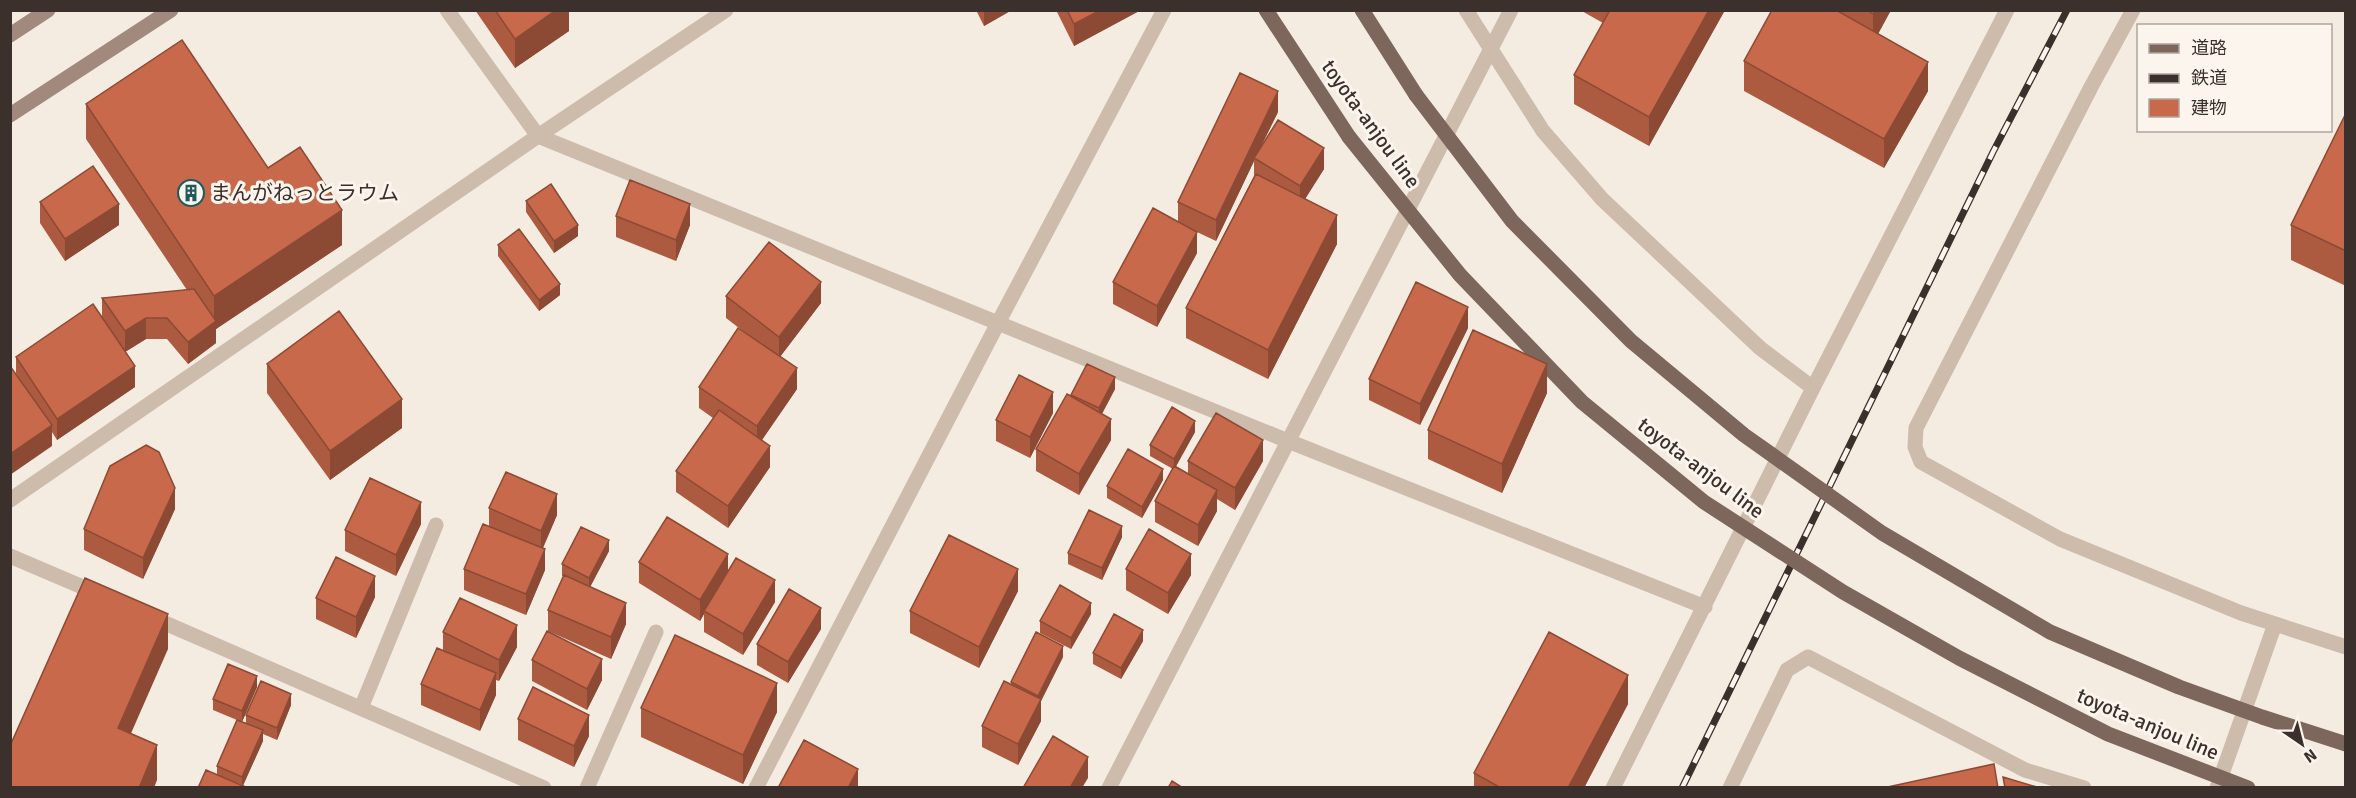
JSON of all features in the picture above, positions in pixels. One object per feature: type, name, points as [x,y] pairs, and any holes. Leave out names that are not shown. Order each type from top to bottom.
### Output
[{"type":"main road","points":[[10,35],[48,10]]},
{"type":"main road","points":[[10,115],[171,10]]},
{"type":"main road","name":"toyota-anjou line","points":[[1266,10],[1350,137],[1460,275],[1582,402],[1704,501],[1843,592],[1959,658],[2108,735],[2248,788]]},
{"type":"main road","points":[[1362,10],[1416,95],[1512,220],[1631,341],[1744,435],[1882,533],[2050,632],[2179,687],[2346,744]]},
{"type":"street","points":[[447,10],[538,136],[1288,441],[1705,607]]},
{"type":"street","points":[[10,500],[538,136],[726,10]]},
{"type":"street","points":[[756,788],[1164,10]]},
{"type":"street","points":[[1466,10],[1543,131],[1602,199],[1760,348],[1813,388]]},
{"type":"street","points":[[1109,788],[1511,10]]},
{"type":"street","points":[[1613,788],[1813,388],[2007,10]]},
{"type":"street","points":[[2133,10],[1916,428],[1915,447],[1921,462],[2060,539],[2241,613],[2346,647]]},
{"type":"street","points":[[361,708],[436,525]]},
{"type":"street","points":[[10,556],[109,599]]},
{"type":"street","points":[[142,613],[544,788]]},
{"type":"street","points":[[2217,788],[2275,624]]},
{"type":"street","points":[[587,788],[656,632]]},
{"type":"street","points":[[1730,788],[1787,670],[1808,657],[2025,770],[2084,788]]},
{"type":"building","points":[[495,10],[556,10],[515,39]]},
{"type":"building","points":[[1067,10],[1101,10],[1074,24]]},
{"type":"building","points":[[1610,10],[1709,10],[1649,117],[1574,75]]},
{"type":"building","points":[[1772,10],[1836,10],[1928,62],[1884,139],[1744,61]]},
{"type":"building","name":"まんがねっとラウム","points":[[182,40],[268,168],[300,147],[342,210],[214,296],[86,104]]},
{"type":"building","points":[[1240,73],[1278,91],[1216,220],[1178,202]]},
{"type":"building","points":[[2346,113],[2346,251],[2291,225]]},
{"type":"building","points":[[1278,120],[1324,148],[1300,186],[1254,158]]},
{"type":"building","points":[[93,166],[119,204],[65,239],[40,202]]},
{"type":"building","points":[[1256,174],[1337,215],[1268,350],[1186,308]]},
{"type":"building","points":[[630,180],[690,204],[676,240],[616,216]]},
{"type":"building","points":[[551,184],[578,225],[554,241],[526,201]]},
{"type":"building","points":[[1153,208],[1197,232],[1157,306],[1113,282]]},
{"type":"building","points":[[519,229],[560,284],[539,300],[498,245]]},
{"type":"building","points":[[769,242],[821,282],[779,337],[726,296]]},
{"type":"building","points":[[1416,282],[1468,307],[1420,404],[1369,379]]},
{"type":"building","points":[[194,289],[216,321],[188,342],[167,318],[146,318],[125,331],[102,298]]},
{"type":"building","points":[[93,304],[135,366],[57,419],[16,357]]},
{"type":"building","points":[[339,311],[402,399],[330,451],[267,364]]},
{"type":"building","points":[[738,328],[797,368],[757,426],[699,387]]},
{"type":"building","points":[[1473,330],[1547,364],[1502,464],[1428,430]]},
{"type":"building","points":[[1087,364],[1115,377],[1099,408],[1071,395]]},
{"type":"building","points":[[10,366],[52,425],[10,454]]},
{"type":"building","points":[[1019,375],[1053,392],[1030,437],[996,420]]},
{"type":"building","points":[[1067,394],[1111,419],[1079,474],[1036,449]]},
{"type":"building","points":[[1172,407],[1195,421],[1174,459],[1150,445]]},
{"type":"building","points":[[719,410],[770,446],[728,506],[676,471]]},
{"type":"building","points":[[1216,413],[1263,440],[1235,488],[1188,461]]},
{"type":"building","points":[[146,445],[159,452],[175,488],[143,558],[84,529],[110,466]]},
{"type":"building","points":[[1128,449],[1163,469],[1142,507],[1107,486]]},
{"type":"building","points":[[1174,466],[1217,490],[1198,525],[1155,501]]},
{"type":"building","points":[[506,472],[557,494],[541,531],[489,508]]},
{"type":"building","points":[[370,478],[421,502],[396,555],[345,530]]},
{"type":"building","points":[[1089,510],[1122,526],[1102,568],[1068,553]]},
{"type":"building","points":[[667,517],[728,554],[700,600],[639,562]]},
{"type":"building","points":[[483,524],[545,549],[526,594],[464,569]]},
{"type":"building","points":[[581,527],[609,540],[589,578],[562,564]]},
{"type":"building","points":[[1149,529],[1191,554],[1168,593],[1126,569]]},
{"type":"building","points":[[949,535],[1018,569],[979,647],[910,611]]},
{"type":"building","points":[[336,557],[375,576],[356,617],[316,598]]},
{"type":"building","points":[[736,558],[775,580],[743,634],[704,611]]},
{"type":"building","points":[[564,575],[626,603],[611,637],[548,610]]},
{"type":"building","points":[[85,578],[168,614],[118,728],[157,745],[139,788],[10,788],[10,746]]},
{"type":"building","points":[[1060,585],[1091,603],[1071,638],[1040,621]]},
{"type":"building","points":[[789,589],[821,608],[788,662],[757,644]]},
{"type":"building","points":[[460,598],[517,625],[499,660],[443,632]]},
{"type":"building","points":[[1114,614],[1143,630],[1121,668],[1093,653]]},
{"type":"building","points":[[547,631],[602,659],[587,689],[532,660]]},
{"type":"building","points":[[1036,632],[1063,646],[1038,696],[1011,682]]},
{"type":"building","points":[[1549,632],[1628,675],[1568,788],[1501,788],[1474,773]]},
{"type":"building","points":[[675,635],[777,683],[743,755],[641,708]]},
{"type":"building","points":[[437,648],[496,673],[480,710],[421,684]]},
{"type":"building","points":[[228,664],[257,676],[242,711],[213,699]]},
{"type":"building","points":[[261,681],[291,694],[277,728],[246,715]]},
{"type":"building","points":[[1004,681],[1041,699],[1018,744],[982,726]]},
{"type":"building","points":[[533,687],[589,715],[574,746],[518,719]]},
{"type":"building","points":[[237,720],[263,730],[242,777],[217,766]]},
{"type":"building","points":[[1053,736],[1088,757],[1070,788],[1023,788]]},
{"type":"building","points":[[804,740],[858,769],[848,788],[778,788]]},
{"type":"building","points":[[1994,764],[1998,788],[1883,788]]},
{"type":"building","points":[[206,770],[248,788],[198,788]]},
{"type":"building","points":[[2003,777],[2040,788],[2005,788]]},
{"type":"building","points":[[1172,781],[1183,788],[1168,788]]},
{"type":"railway","points":[[1682,788],[1993,152],[2067,10]]},
{"type":"place","name":"まんがねっとラウム","points":[[191,193]]}]
